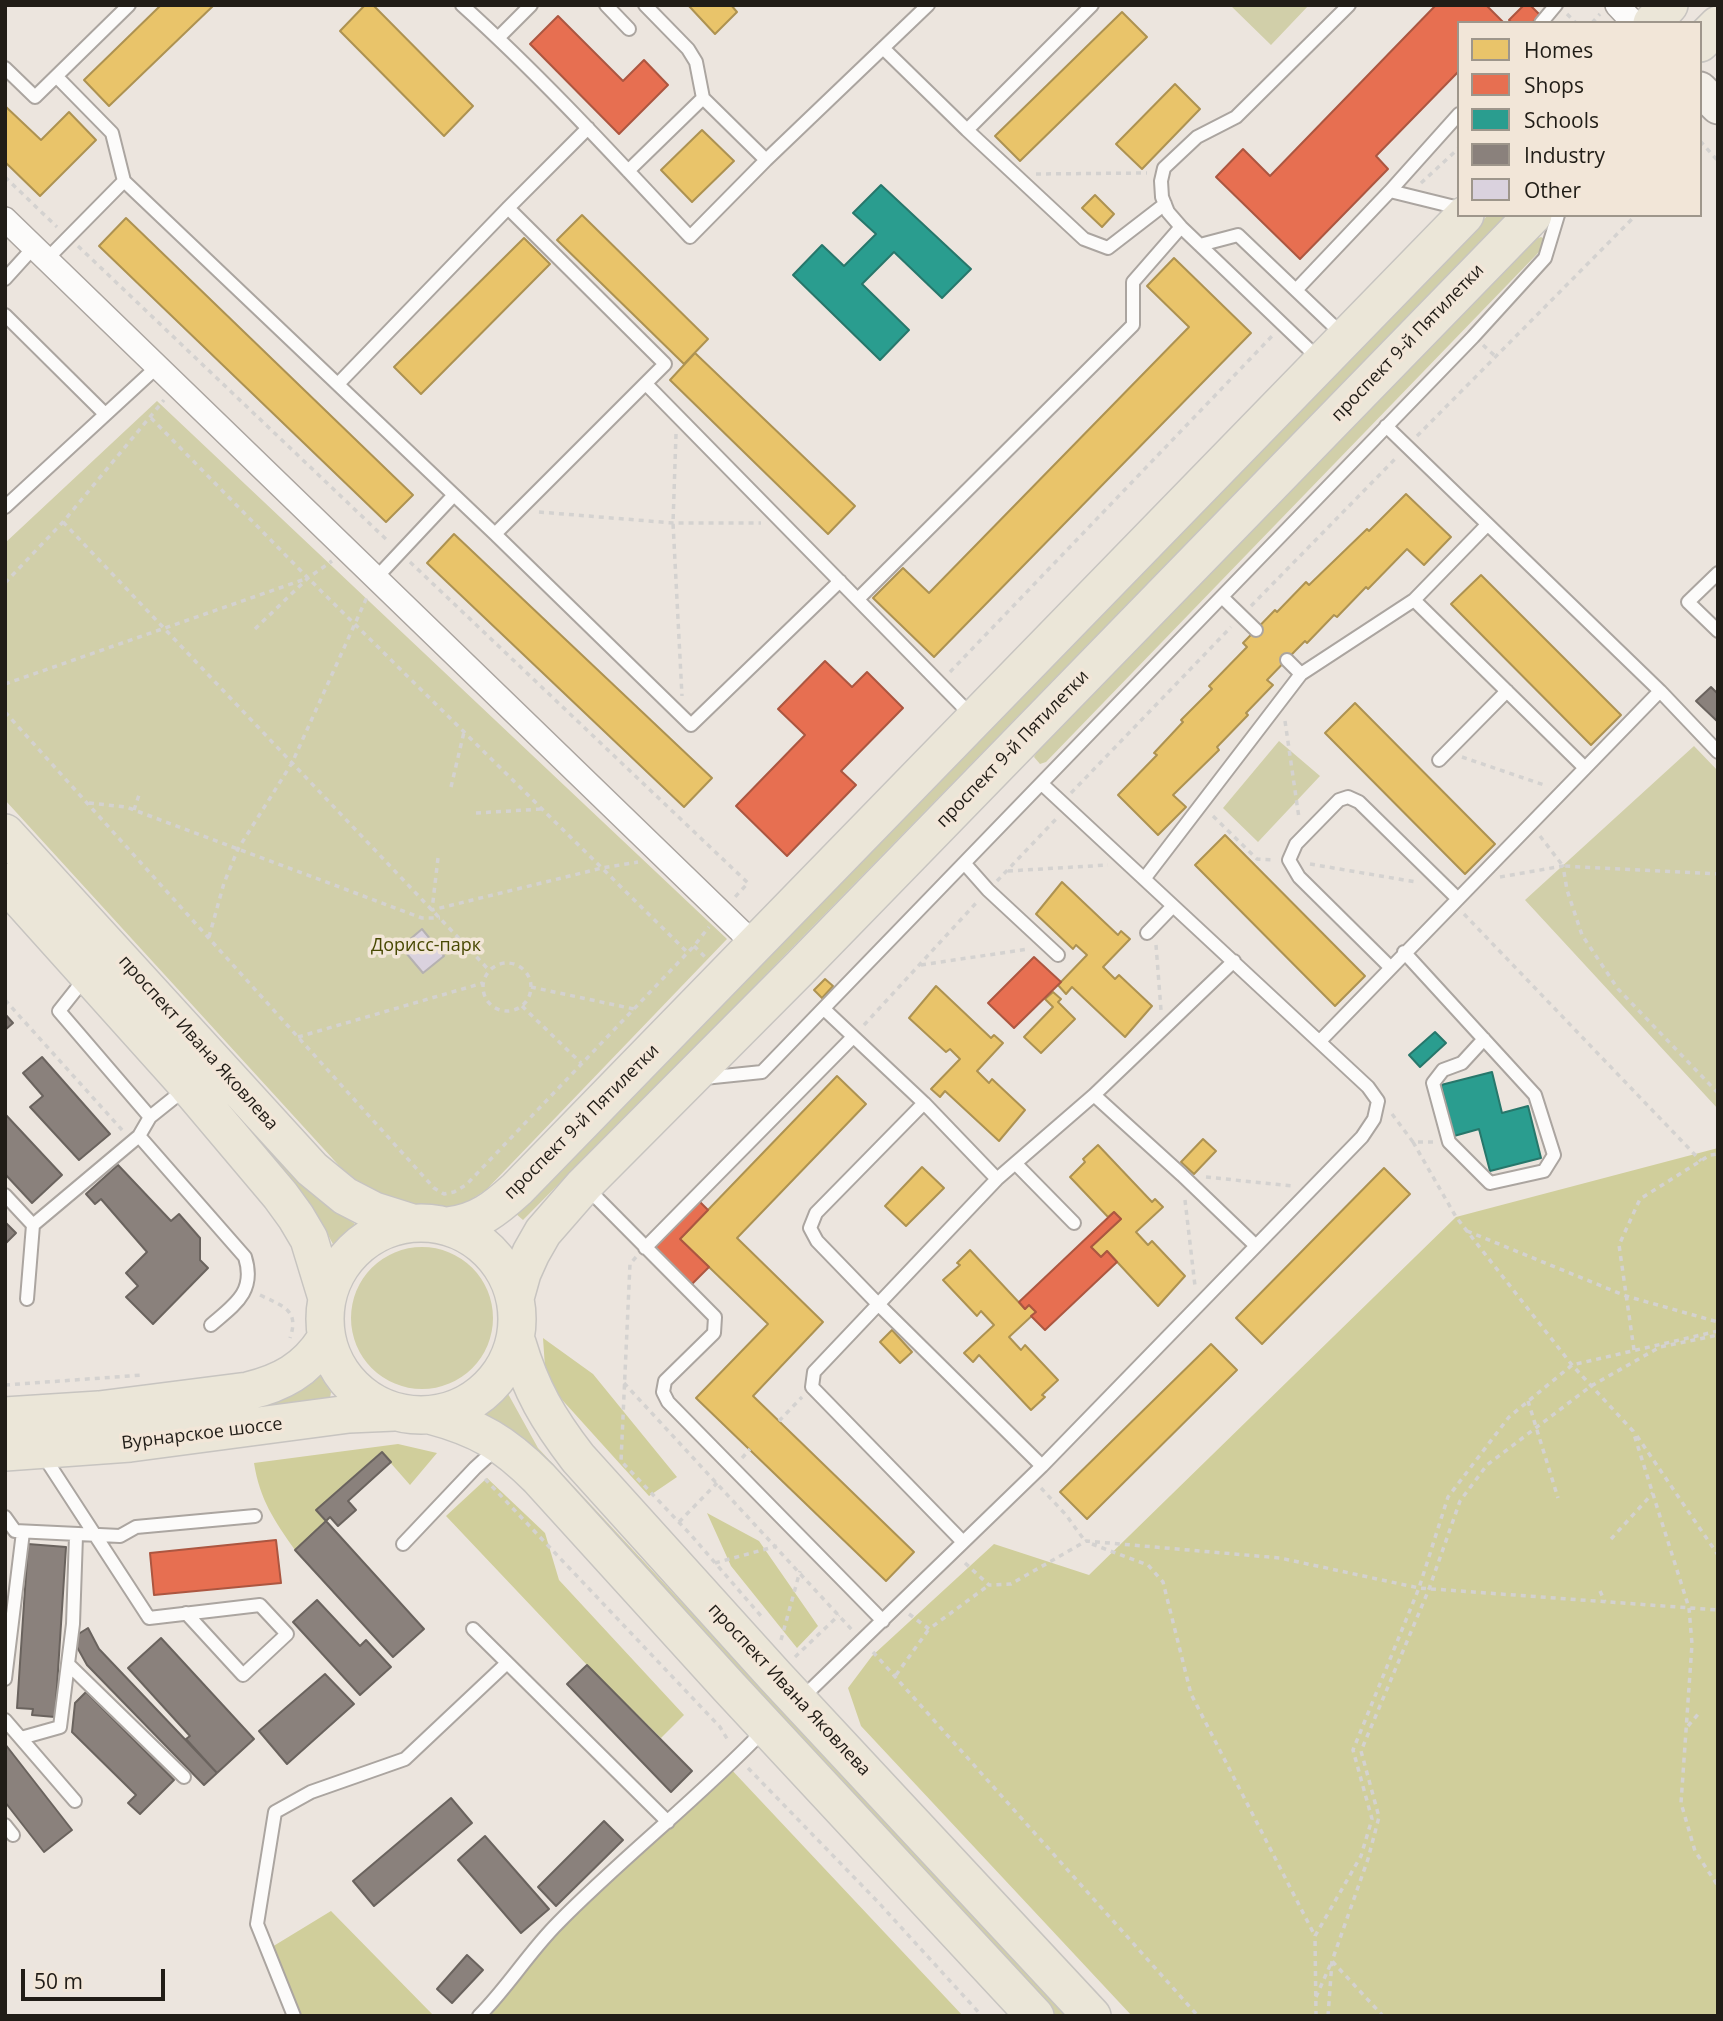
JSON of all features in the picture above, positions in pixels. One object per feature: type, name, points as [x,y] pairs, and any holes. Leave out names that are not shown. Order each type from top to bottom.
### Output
[{"type":"main road","points":[[1654,21],[1669,5]]},
{"type":"main road","points":[[1702,41],[1718,25]]},
{"type":"main road","name":"проспект 9-й Пятилетки","points":[[448,1226],[463,1224],[488,1214],[517,1189],[1463,217]]},
{"type":"main road","name":"проспект 9-й Пятилетки","points":[[515,1298],[522,1273],[543,1232],[584,1185],[821,946],[1530,217]]},
{"type":"main road","name":"проспект Ивана Яковлева","points":[[5,833],[312,1169],[345,1196],[374,1211],[412,1223]]},
{"type":"main road","name":"проспект Ивана Яковлева","points":[[5,882],[188,1086],[280,1195],[309,1239],[327,1298]]},
{"type":"main road","points":[[414,1414],[453,1409],[488,1388],[500,1374],[517,1343],[519,1321],[515,1298],[503,1269],[483,1245],[468,1233],[431,1223],[390,1227],[368,1239],[350,1257],[336,1277],[327,1298],[324,1318],[331,1357],[341,1373],[353,1388],[373,1403],[414,1414],[470,1427],[488,1456],[519,1458],[1035,2016]]},
{"type":"main road","name":"Вурнарское шоссе","points":[[5,1416],[99,1410],[248,1391],[271,1385],[297,1371],[310,1362],[326,1340]]},
{"type":"main road","name":"проспект Ивана Яковлева","points":[[517,1343],[538,1400],[554,1427],[578,1458],[799,1702],[1092,2016]]},
{"type":"main road","name":"Вурнарское шоссе","points":[[22,1451],[143,1442],[349,1414],[414,1414]]},
{"type":"street","points":[[1617,5],[1632,21]]},
{"type":"street","points":[[1702,91],[1718,107]]},
{"type":"street","points":[[5,219],[755,945]]},
{"type":"lane","points":[[5,68],[35,97],[129,5]]},
{"type":"lane","points":[[462,5],[588,128],[690,237],[928,5]]},
{"type":"lane","points":[[498,38],[531,5]]},
{"type":"lane","points":[[606,5],[629,29]]},
{"type":"lane","points":[[645,5],[688,49],[696,62],[703,97],[766,160]]},
{"type":"lane","points":[[967,130],[1092,5]]},
{"type":"lane","points":[[1333,350],[1284,324],[1181,227],[1164,204],[1161,181],[1164,168],[1197,137],[1236,117],[1349,5]]},
{"type":"lane","points":[[1543,21],[1556,5]]},
{"type":"lane","points":[[883,48],[1084,239],[1108,248],[1164,204]]},
{"type":"lane","points":[[57,77],[111,133],[124,181],[495,534],[691,725],[840,581]]},
{"type":"lane","points":[[628,171],[703,97]]},
{"type":"lane","points":[[1296,290],[1457,116]]},
{"type":"lane","points":[[338,384],[588,128]]},
{"type":"lane","points":[[5,279],[68,237],[124,181]]},
{"type":"lane","points":[[1390,191],[1457,207]]},
{"type":"lane","points":[[495,534],[665,364],[508,208]]},
{"type":"lane","points":[[690,1079],[762,1072],[1473,337],[1545,258],[1557,217]]},
{"type":"lane","points":[[858,599],[1133,326],[1133,282],[1181,227]]},
{"type":"lane","points":[[1200,245],[1238,235],[1296,290],[1333,350]]},
{"type":"lane","points":[[5,315],[105,414]]},
{"type":"lane","points":[[5,507],[158,366]]},
{"type":"lane","points":[[646,384],[975,719]]},
{"type":"lane","points":[[1386,426],[1660,691],[1718,752]]},
{"type":"lane","points":[[376,578],[453,496]]},
{"type":"lane","points":[[1144,879],[1301,674],[1414,600],[1487,525]]},
{"type":"lane","points":[[1718,573],[1688,602],[1718,631]]},
{"type":"lane","points":[[1222,597],[1256,629]]},
{"type":"lane","points":[[1414,600],[1585,768]]},
{"type":"lane","points":[[1287,660],[1301,674]]},
{"type":"lane","points":[[1443,756],[1507,691]]},
{"type":"lane","points":[[1320,1041],[1660,691]]},
{"type":"lane","points":[[799,1702],[1042,1466],[1362,1137],[1374,1119],[1378,1101],[1368,1087],[1042,785]]},
{"type":"lane","points":[[1390,967],[1299,877],[1289,860],[1302,837],[1339,800],[1348,797],[1359,802],[1446,887],[1455,900]]},
{"type":"lane","points":[[965,864],[988,890],[1053,951]]},
{"type":"lane","points":[[1150,929],[1173,906]]},
{"type":"lane","points":[[1404,952],[1535,1094],[1554,1154],[1544,1171],[1490,1183],[1449,1142],[1433,1083],[1443,1070],[1462,1063],[1484,1040]]},
{"type":"lane","points":[[958,1547],[812,1387],[814,1371],[997,1179],[1094,1095],[1234,961]]},
{"type":"lane","points":[[89,974],[59,1011],[150,1117]]},
{"type":"lane","points":[[824,1009],[924,1103],[997,1179]]},
{"type":"lane","points":[[645,1248],[853,1037]]},
{"type":"lane","points":[[27,1299],[33,1225],[139,1136],[150,1117],[188,1086]]},
{"type":"lane","points":[[1094,1095],[1256,1245]]},
{"type":"lane","points":[[924,1103],[816,1213],[810,1228],[817,1241],[878,1304],[1042,1466]]},
{"type":"lane","points":[[139,1136],[245,1257],[249,1270],[246,1289],[239,1300],[211,1325]]},
{"type":"lane","points":[[1016,1164],[1074,1223]]},
{"type":"lane","points":[[584,1185],[715,1317],[714,1333],[665,1381],[663,1392],[668,1402],[883,1622]]},
{"type":"lane","points":[[5,1195],[33,1225]]},
{"type":"lane","points":[[22,1451],[95,1534],[149,1618],[186,1613],[260,1605],[287,1634],[243,1675],[186,1613]]},
{"type":"lane","points":[[403,1544],[488,1456]]},
{"type":"lane","points":[[5,1517],[15,1531],[120,1536],[136,1527],[255,1516]]},
{"type":"lane","points":[[5,1679],[23,1532]]},
{"type":"lane","points":[[21,1738],[61,1727],[73,1624],[76,1536]]},
{"type":"lane","points":[[473,1629],[668,1822]]},
{"type":"lane","points":[[294,2016],[257,1924],[275,1812],[311,1792],[405,1759],[507,1663]]},
{"type":"lane","points":[[68,1664],[184,1777]]},
{"type":"lane","points":[[5,1720],[75,1801]]},
{"type":"lane","points":[[479,2016],[557,1924],[767,1727]]},
{"type":"path","points":[[1702,145],[1718,161]]},
{"type":"path","points":[[1408,195],[1457,150]]},
{"type":"path","points":[[1015,174],[1163,172]]},
{"type":"path","points":[[5,177],[748,883]]},
{"type":"path","points":[[939,683],[1284,324]]},
{"type":"path","points":[[676,415],[673,523],[683,718]]},
{"type":"path","points":[[5,583],[63,522],[151,418],[355,625],[688,953],[466,1185],[444,1194],[434,1188],[5,712]]},
{"type":"path","points":[[519,510],[673,523],[783,523]]},
{"type":"path","points":[[63,522],[489,971]]},
{"type":"path","points":[[255,629],[308,578],[346,550]]},
{"type":"path","points":[[5,684],[308,578]]},
{"type":"path","points":[[209,937],[224,883],[238,849],[292,763],[376,578]]},
{"type":"path","points":[[1282,699],[1302,837]]},
{"type":"path","points":[[451,787],[464,732]]},
{"type":"path","points":[[1443,756],[1562,791]]},
{"type":"path","points":[[134,810],[141,792]]},
{"type":"path","points":[[89,803],[126,807],[422,918],[440,918]]},
{"type":"path","points":[[1201,804],[1257,859],[1289,860],[1446,887]]},
{"type":"path","points":[[476,813],[541,809]]},
{"type":"path","points":[[1530,824],[1563,866],[1567,890],[1582,935],[1618,989],[1718,1093]]},
{"type":"path","points":[[432,910],[438,858]]},
{"type":"path","points":[[432,910],[602,868],[638,862]]},
{"type":"path","points":[[1006,871],[1128,864]]},
{"type":"path","points":[[1474,881],[1563,866],[1718,874]]},
{"type":"path","points":[[1455,900],[1701,1161]]},
{"type":"path","points":[[1150,929],[1163,1029]]},
{"type":"path","points":[[694,946],[710,961]]},
{"type":"path","points":[[919,965],[1053,951]]},
{"type":"path","points":[[503,963],[512,963],[525,972],[531,986],[530,994],[522,1006],[506,1011],[498,1010],[486,999],[483,983],[489,971],[503,963]]},
{"type":"path","points":[[298,1037],[483,983]]},
{"type":"path","points":[[531,986],[634,1009]]},
{"type":"path","points":[[5,1000],[123,1131],[139,1136]]},
{"type":"path","points":[[522,1006],[582,1063]]},
{"type":"path","points":[[1378,1101],[1387,1107],[1413,1142],[1456,1217],[1572,1365],[1633,1431],[1718,1555]]},
{"type":"path","points":[[1413,1142],[1449,1142]]},
{"type":"path","points":[[1634,1350],[1619,1245],[1640,1199],[1710,1155],[1718,1154]]},
{"type":"path","points":[[1197,1308],[1182,1175],[1312,1188]]},
{"type":"path","points":[[1467,1230],[1626,1296],[1718,1322]]},
{"type":"path","points":[[645,1248],[630,1264],[621,1461],[765,1620]]},
{"type":"path","points":[[246,1289],[284,1307],[292,1317],[294,1326],[288,1344]]},
{"type":"path","points":[[1315,1936],[1361,1856],[1372,1819],[1353,1750],[1419,1588],[1448,1497],[1510,1417],[1572,1365],[1718,1333]]},
{"type":"path","points":[[1315,1999],[1332,1961],[1368,1859],[1379,1817],[1361,1751],[1429,1589],[1460,1501],[1487,1465],[1591,1386],[1660,1347],[1718,1333]]},
{"type":"path","points":[[5,1385],[144,1374]]},
{"type":"path","points":[[624,1383],[895,1675],[1198,2016]]},
{"type":"path","points":[[779,1421],[812,1387]]},
{"type":"path","points":[[1528,1401],[1558,1498]]},
{"type":"path","points":[[1633,1431],[1689,1608],[1692,1644],[1681,1803],[1695,1851],[1718,1886]]},
{"type":"path","points":[[488,1456],[720,1727],[738,1757],[878,1902],[982,2016]]},
{"type":"path","points":[[679,1522],[732,1469]]},
{"type":"path","points":[[1031,1477],[1086,1541],[1148,1564],[1163,1582],[1191,1694],[1315,1936],[1315,2016]]},
{"type":"path","points":[[1611,1539],[1653,1493]]},
{"type":"path","points":[[895,1675],[929,1629],[989,1585],[1011,1584],[1086,1541],[1279,1558],[1419,1588],[1718,1610]]},
{"type":"path","points":[[715,1563],[777,1546]]},
{"type":"path","points":[[958,1547],[989,1585]]},
{"type":"path","points":[[781,1640],[800,1571]]},
{"type":"path","points":[[1600,1591],[1605,1602]]},
{"type":"path","points":[[898,1605],[929,1629]]},
{"type":"path","points":[[773,1630],[796,1656],[839,1615]]},
{"type":"path","points":[[1195,1703],[1203,1700]]},
{"type":"path","points":[[1686,1727],[1699,1713]]},
{"type":"path","points":[[1328,2016],[1332,1961]]},
{"type":"path","points":[[1332,1961],[1383,2016]]},
{"type":"green space","points":[[1230,5],[1309,5],[1271,45]]},
{"type":"green space","points":[[1486,217],[1505,217],[523,1220],[515,1213]]},
{"type":"green space","points":[[1541,237],[1545,243],[1538,253],[1046,762],[1040,764],[1034,757],[1038,750],[1531,241]]},
{"type":"green space","name":"Дорисс-парк","points":[[157,401],[727,939],[486,1190],[444,1217],[396,1216],[354,1182],[5,800],[5,543]]},
{"type":"green space","points":[[1279,741],[1320,776],[1258,842],[1223,808]]},
{"type":"green space","points":[[1694,746],[1718,771],[1718,1109],[1525,900]]},
{"type":"green space","points":[[5,857],[304,1184],[327,1205],[355,1224],[334,1246],[315,1211],[299,1190],[5,867]]},
{"type":"green space","points":[[422,1247],[449,1253],[472,1268],[487,1291],[493,1318],[487,1345],[472,1368],[449,1383],[422,1389],[395,1383],[372,1368],[357,1345],[351,1318],[357,1291],[372,1268],[395,1253]]},
{"type":"green space","points":[[321,1377],[331,1392],[330,1399],[325,1402],[5,1431]]},
{"type":"green space","points":[[507,1392],[538,1448],[1067,2016],[1054,2016],[531,1457],[475,1421]]},
{"type":"shaded area","points":[[1718,1148],[1718,2016],[1132,2016],[861,1726],[848,1688],[872,1656],[994,1544],[1089,1575],[1456,1217]]},
{"type":"shaded area","points":[[543,1338],[593,1374],[677,1477],[649,1496],[546,1382]]},
{"type":"shaded area","points":[[398,1444],[437,1453],[410,1485],[381,1452],[316,1510],[326,1521],[295,1550],[269,1509],[254,1463]]},
{"type":"shaded area","points":[[487,1478],[545,1533],[559,1580],[684,1715],[661,1738],[587,1665],[446,1516]]},
{"type":"shaded area","points":[[707,1513],[759,1541],[818,1626],[797,1648],[731,1566]]},
{"type":"shaded area","points":[[729,1767],[963,2016],[479,2016],[557,1924]]},
{"type":"shaded area","points":[[331,1911],[434,2016],[294,2016],[267,1950]]},
{"type":"building: Homes","points":[[161,5],[214,5],[109,106],[84,80]]},
{"type":"building: Homes","points":[[365,5],[373,5],[473,106],[444,136],[340,31]]},
{"type":"building: Homes","points":[[688,5],[731,5],[737,12],[715,34]]},
{"type":"building: Homes","points":[[1122,12],[1147,37],[1020,161],[995,136]]},
{"type":"building: Homes","points":[[1175,84],[1200,109],[1142,169],[1116,144]]},
{"type":"building: Homes","points":[[5,106],[41,140],[69,112],[96,140],[40,196],[5,162]]},
{"type":"building: Homes","points":[[702,130],[734,161],[692,202],[661,170]]},
{"type":"building: Homes","points":[[1095,195],[1114,214],[1102,227],[1082,208]]},
{"type":"building: Homes","points":[[582,215],[708,339],[684,364],[557,240]]},
{"type":"building: Homes","points":[[126,218],[413,495],[386,522],[99,246]]},
{"type":"building: Homes","points":[[524,238],[550,264],[421,394],[394,367]]},
{"type":"building: Homes","points":[[1174,258],[1251,333],[934,657],[873,598],[903,568],[929,593],[1189,327],[1147,286]]},
{"type":"building: Homes","points":[[695,353],[855,506],[828,534],[670,380]]},
{"type":"building: Homes","points":[[1406,494],[1451,537],[1424,565],[1407,549],[1368,589],[1366,587],[1337,617],[1334,615],[1307,643],[1305,641],[1296,650],[1267,680],[1273,685],[1217,747],[1219,750],[1173,795],[1186,807],[1158,835],[1118,795],[1157,755],[1154,753],[1183,722],[1181,720],[1212,689],[1209,686],[1247,647],[1243,643],[1275,610],[1277,612],[1306,582],[1309,585]]},
{"type":"building: Homes","points":[[454,534],[712,778],[684,807],[427,563]]},
{"type":"building: Homes","points":[[1481,575],[1621,715],[1591,745],[1451,604]]},
{"type":"building: Homes","points":[[1355,703],[1495,844],[1465,874],[1325,733]]},
{"type":"building: Homes","points":[[1225,835],[1365,976],[1335,1006],[1195,865]]},
{"type":"building: Homes","points":[[1062,882],[1118,935],[1121,931],[1130,939],[1103,967],[1115,979],[1119,975],[1152,1006],[1125,1037],[1072,987],[1066,994],[1058,985],[1087,955],[1076,945],[1073,949],[1036,914]]},
{"type":"building: Homes","points":[[825,979],[833,986],[822,998],[814,990]]},
{"type":"building: Homes","points":[[936,986],[991,1038],[994,1035],[1003,1043],[977,1071],[989,1083],[992,1079],[1025,1110],[999,1141],[945,1091],[940,1097],[931,1089],[960,1059],[950,1049],[946,1052],[909,1018]]},
{"type":"building: Homes","points":[[1053,992],[1061,999],[1058,1002],[1075,1019],[1041,1053],[1024,1037],[1053,1007],[1045,999]]},
{"type":"building: Homes","points":[[837,1076],[866,1104],[737,1238],[823,1322],[753,1396],[914,1552],[886,1581],[696,1398],[768,1324],[680,1239]]},
{"type":"building: Homes","points":[[1203,1139],[1216,1151],[1194,1174],[1181,1162]]},
{"type":"building: Homes","points":[[1098,1145],[1152,1202],[1155,1199],[1163,1207],[1136,1232],[1148,1245],[1152,1241],[1185,1276],[1158,1306],[1107,1251],[1101,1257],[1091,1247],[1121,1219],[1114,1212],[1108,1217],[1070,1177]]},
{"type":"building: Homes","points":[[922,1167],[944,1188],[906,1226],[885,1206]]},
{"type":"building: Homes","points":[[1384,1168],[1410,1194],[1262,1344],[1236,1318]]},
{"type":"building: Homes","points":[[970,1250],[1025,1309],[1029,1305],[1036,1312],[1009,1337],[1021,1350],[1025,1345],[1058,1380],[1031,1410],[979,1355],[973,1362],[964,1353],[994,1325],[981,1311],[977,1316],[943,1280],[960,1265],[957,1263]]},
{"type":"building: Homes","points":[[892,1330],[912,1352],[900,1363],[880,1342]]},
{"type":"building: Homes","points":[[1211,1344],[1237,1370],[1087,1519],[1060,1492]]},
{"type":"building: Shops","points":[[1436,5],[1486,5],[1502,21],[1457,21],[1457,73],[1376,156],[1388,169],[1300,259],[1216,177],[1243,149],[1270,176]]},
{"type":"building: Shops","points":[[1524,5],[1530,5],[1540,15],[1534,21],[1509,20]]},
{"type":"building: Shops","points":[[558,16],[623,81],[644,60],[668,85],[619,134],[530,44]]},
{"type":"building: Shops","points":[[825,661],[852,687],[867,672],[903,708],[841,771],[856,785],[787,856],[736,806],[805,735],[778,709]]},
{"type":"building: Shops","points":[[1034,957],[1061,982],[1014,1028],[988,1003]]},
{"type":"building: Shops","points":[[698,1200],[708,1210],[680,1239],[709,1267],[691,1285],[651,1246]]},
{"type":"building: Shops","points":[[1114,1212],[1121,1219],[1091,1247],[1101,1257],[1107,1251],[1117,1262],[1045,1330],[1031,1316],[1036,1312],[1029,1305],[1025,1309],[1019,1302]]},
{"type":"building: Shops","points":[[276,1540],[281,1583],[154,1595],[150,1553]]},
{"type":"building: Schools","points":[[881,185],[971,269],[942,298],[894,252],[862,284],[909,330],[880,360],[793,275],[822,245],[844,266],[876,234],[853,213]]},
{"type":"building: Schools","points":[[1435,1032],[1446,1043],[1420,1067],[1409,1055]]},
{"type":"building: Schools","points":[[1492,1072],[1502,1113],[1528,1106],[1541,1158],[1490,1171],[1479,1129],[1454,1136],[1441,1085]]},
{"type":"building: Industry","points":[[1711,687],[1718,694],[1718,722],[1696,701]]},
{"type":"building: Industry","points":[[5,1014],[13,1023],[5,1030]]},
{"type":"building: Industry","points":[[42,1057],[110,1134],[79,1160],[30,1107],[43,1096],[23,1073]]},
{"type":"building: Industry","points":[[5,1114],[62,1175],[32,1203],[5,1174]]},
{"type":"building: Industry","points":[[118,1165],[171,1221],[179,1214],[200,1238],[200,1260],[208,1268],[153,1324],[126,1297],[138,1286],[126,1273],[147,1252],[101,1199],[95,1204],[86,1194]]},
{"type":"building: Industry","points":[[5,1222],[16,1233],[5,1244]]},
{"type":"building: Industry","points":[[382,1452],[391,1462],[348,1501],[356,1510],[338,1526],[330,1517],[326,1521],[316,1510]]},
{"type":"building: Industry","points":[[326,1521],[424,1629],[393,1657],[295,1550]]},
{"type":"building: Industry","points":[[28,1544],[66,1547],[55,1717],[32,1715],[33,1709],[17,1708]]},
{"type":"building: Industry","points":[[317,1600],[360,1646],[366,1640],[391,1667],[360,1695],[293,1622]]},
{"type":"building: Industry","points":[[88,1628],[99,1649],[217,1773],[204,1785],[87,1665],[72,1638]]},
{"type":"building: Industry","points":[[161,1638],[254,1739],[217,1773],[186,1739],[190,1736],[128,1668]]},
{"type":"building: Industry","points":[[587,1665],[692,1771],[671,1792],[567,1684]]},
{"type":"building: Industry","points":[[325,1674],[354,1704],[287,1764],[259,1731]]},
{"type":"building: Industry","points":[[86,1692],[174,1780],[140,1814],[128,1803],[136,1795],[72,1732],[75,1703]]},
{"type":"building: Industry","points":[[5,1744],[72,1830],[44,1852],[5,1802]]},
{"type":"building: Industry","points":[[451,1798],[472,1823],[374,1906],[353,1881]]},
{"type":"building: Industry","points":[[604,1821],[623,1840],[556,1906],[538,1887]]},
{"type":"building: Industry","points":[[485,1836],[549,1909],[521,1933],[458,1860]]},
{"type":"building: Industry","points":[[467,1955],[483,1970],[452,2003],[437,1989]]},
{"type":"building: Other","points":[[422,929],[444,956],[423,973],[401,947]]}]
